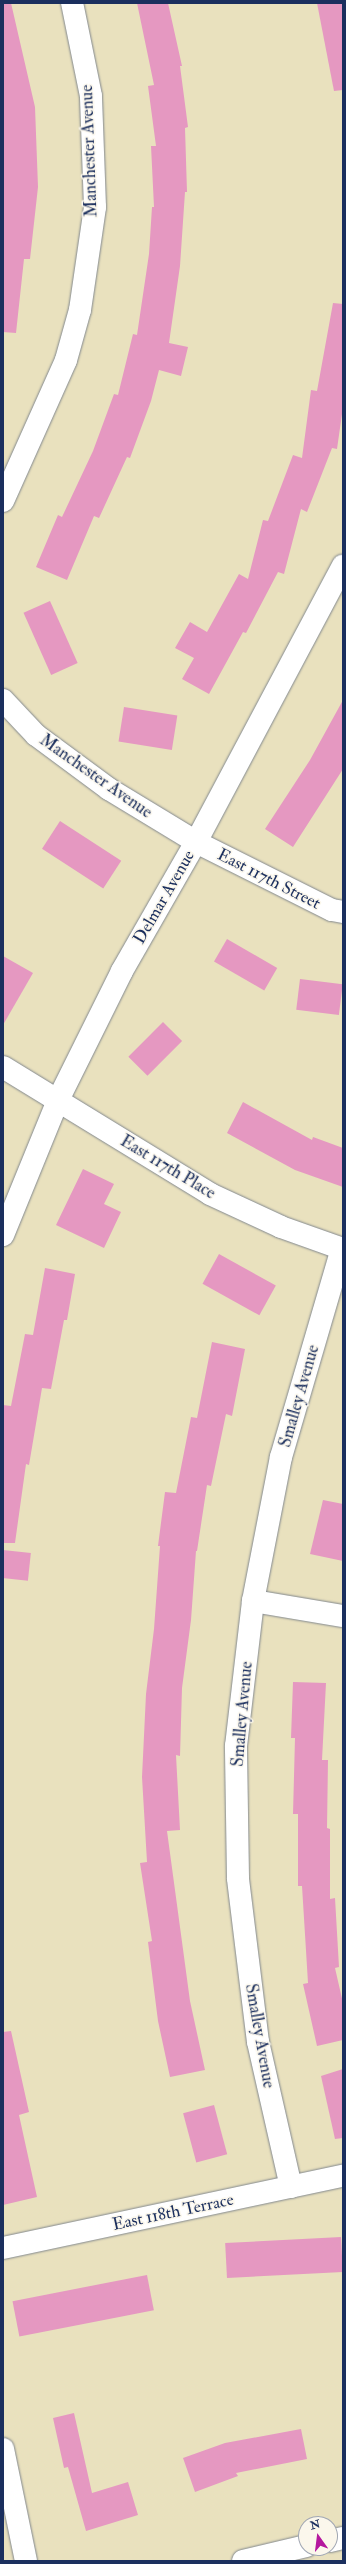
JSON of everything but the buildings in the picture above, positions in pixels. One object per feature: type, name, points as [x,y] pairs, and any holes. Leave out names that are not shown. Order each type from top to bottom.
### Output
[{"type":"street","name":"Manchester Avenue","points":[[3,501],[66,360],[80,310],[94,215],[91,96],[72,3]]},
{"type":"street","name":"Delmar Avenue","points":[[3,1235],[58,1100],[122,971],[196,842],[343,566]]},
{"type":"street","name":"Manchester Avenue","points":[[3,700],[42,739],[109,788],[196,842]]},
{"type":"street","name":"East 117th Street","points":[[196,842],[332,910],[343,912]]},
{"type":"street","name":"East 117th Place","points":[[3,1067],[210,1194],[281,1227],[342,1249]]},
{"type":"street","name":"Smalley Avenue","points":[[291,2187],[258,2042],[238,1878],[236,1746],[253,1601],[281,1457],[342,1249]]},
{"type":"street","points":[[253,1601],[343,1616]]},
{"type":"street","name":"East 118th Terrace","points":[[3,2248],[343,2176]]},
{"type":"street","points":[[3,2449],[26,2561]]},
{"type":"street","points":[[243,2561],[298,2548]]}]
